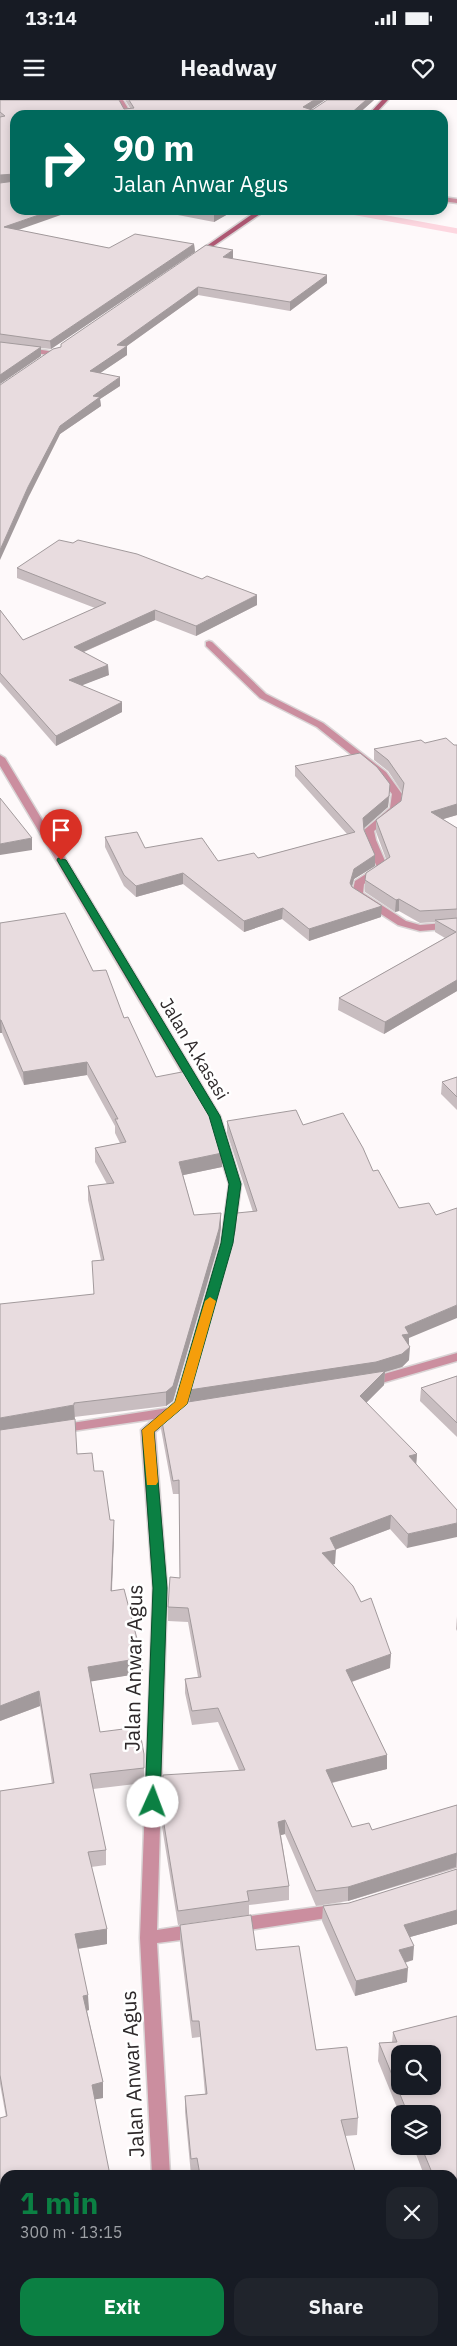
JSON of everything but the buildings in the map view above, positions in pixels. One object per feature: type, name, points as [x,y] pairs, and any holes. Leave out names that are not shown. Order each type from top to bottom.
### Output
[{"type":"main road","points":[[376,110],[385,100]]},
{"type":"main road","points":[[191,259],[256,215]]},
{"type":"main road","points":[[48,359],[64,348]]},
{"type":"street","points":[[0,346],[56,354]]},
{"type":"street","points":[[209,644],[263,696],[320,725],[382,774],[397,794],[395,809],[369,830],[368,840],[382,860],[383,868],[359,883],[357,894],[402,923],[420,928],[457,925]]},
{"type":"street","name":"Jalan A.kasasi","points":[[0,758],[214,1116],[235,1184],[227,1243],[181,1404],[170,1412]]},
{"type":"street","points":[[357,1384],[377,1381],[457,1357]]},
{"type":"street","points":[[47,1430],[190,1409]]},
{"type":"street","name":"Jalan Anwar Agus","points":[[161,2170],[148,1938],[160,1588],[148,1430],[170,1412]]},
{"type":"street","points":[[148,1938],[357,1906]]},
{"type":"waterway","points":[[369,215],[457,231]]},
{"type":"slow traffic","points":[[152,1482],[148,1430],[181,1404],[210,1301]]},
{"type":"route","points":[[61,860],[214,1116],[235,1184],[227,1243],[181,1404],[148,1430],[160,1588],[153,1802]]}]
